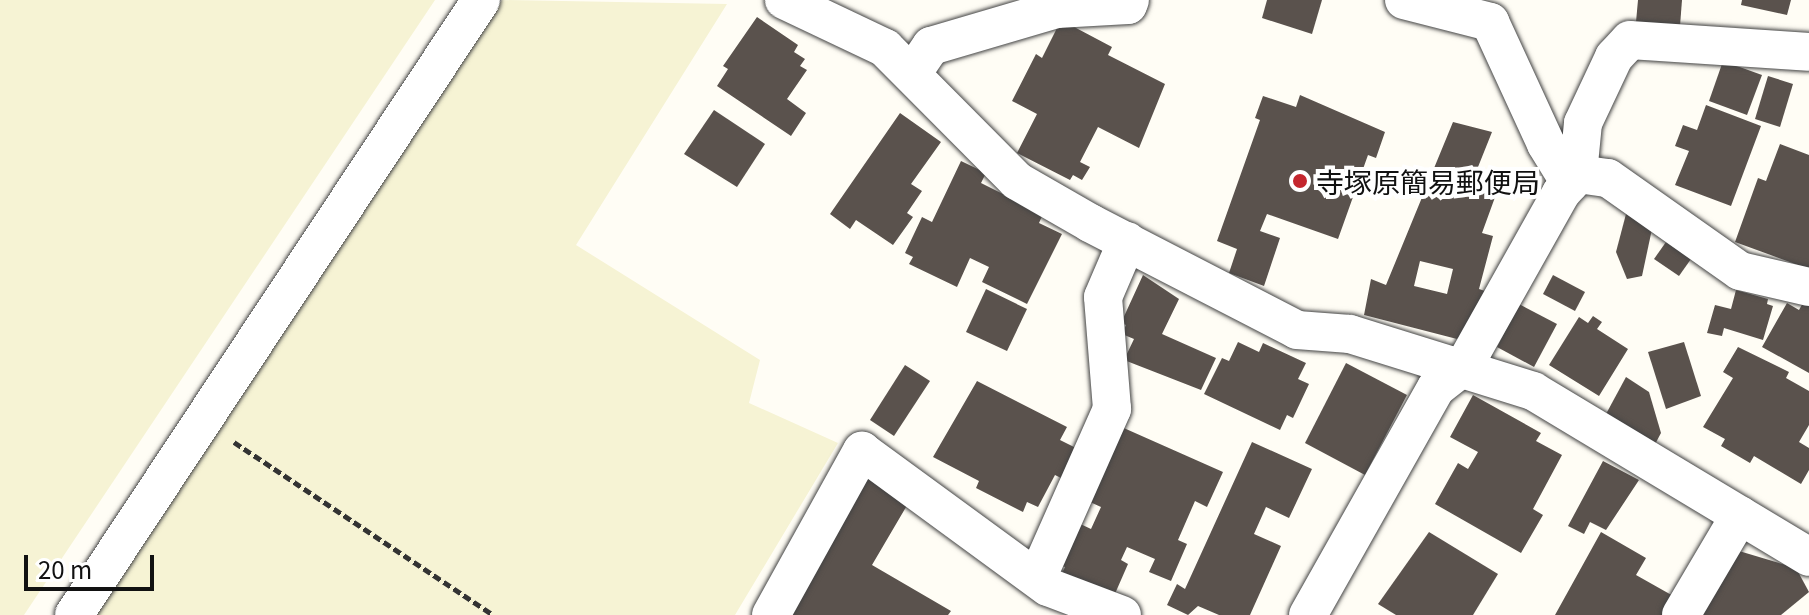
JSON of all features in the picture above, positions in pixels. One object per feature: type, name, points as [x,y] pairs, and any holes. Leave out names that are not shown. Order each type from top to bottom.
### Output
[{"type":"street","points":[[74,615],[481,0]]},
{"type":"street","points":[[784,0],[885,48],[1017,181],[1127,241],[1297,330],[1350,334],[1464,366],[1533,391],[1809,557]]},
{"type":"street","points":[[912,74],[931,46],[1057,9],[1128,5],[1130,0]]},
{"type":"street","points":[[1404,0],[1490,22],[1546,144],[1574,178]]},
{"type":"street","points":[[1308,615],[1436,388],[1464,366],[1574,178],[1583,123],[1614,57],[1630,40],[1809,52]]},
{"type":"street","points":[[1574,178],[1608,178],[1740,271],[1809,287]]},
{"type":"street","points":[[1038,576],[1112,409],[1103,297],[1127,241]]},
{"type":"street","points":[[771,615],[862,451],[1038,576],[1048,587],[1122,615]]},
{"type":"street","points":[[1681,615],[1740,515]]},
{"type":"path","points":[[204,422],[493,615]]},
{"type":"shaded area","points":[[0,0],[435,0],[24,615],[0,615]]},
{"type":"shaded area","points":[[502,0],[727,4],[576,245],[760,360],[749,403],[838,443],[735,615],[95,615]]},
{"type":"building","points":[[1267,0],[1322,0],[1312,34],[1262,18]]},
{"type":"building","points":[[1638,0],[1682,0],[1680,26],[1636,22]]},
{"type":"building","points":[[1742,0],[1791,0],[1787,15],[1741,5]]},
{"type":"building","points":[[757,17],[798,45],[794,52],[805,59],[800,66],[807,70],[787,99],[806,113],[791,136],[717,86],[728,69],[723,66]]},
{"type":"building","points":[[1061,20],[1112,47],[1108,55],[1165,84],[1139,148],[1098,127],[1080,162],[1090,167],[1082,180],[1073,175],[1070,180],[1017,153],[1037,114],[1012,101],[1036,54],[1042,58]]},
{"type":"building","points":[[1723,61],[1762,75],[1747,115],[1709,101]]},
{"type":"building","points":[[1768,76],[1793,84],[1780,127],[1755,119]]},
{"type":"building","points":[[1300,95],[1385,132],[1376,158],[1368,155],[1338,239],[1267,214],[1260,231],[1280,238],[1264,286],[1229,273],[1237,249],[1217,241],[1260,120],[1255,118],[1263,96],[1296,107]]},
{"type":"building","points":[[1706,105],[1761,126],[1731,206],[1675,185],[1689,151],[1675,146],[1683,125],[1697,130]]},
{"type":"building","points":[[714,110],[765,144],[737,187],[684,154]]},
{"type":"building","points":[[900,113],[941,142],[911,184],[922,191],[907,213],[913,217],[893,245],[856,220],[850,229],[830,214]]},
{"type":"building","points":[[1453,122],[1492,132],[1478,167],[1502,178],[1482,233],[1493,236],[1479,289],[1491,293],[1479,325],[1457,339],[1364,315],[1371,279],[1386,285]],"holes":[[[1420,261],[1453,269],[1447,294],[1414,286]]]},
{"type":"building","points":[[1780,144],[1809,155],[1809,269],[1735,242],[1758,178],[1766,181]]},
{"type":"building","points":[[961,161],[986,173],[981,183],[1043,214],[1039,223],[1062,234],[1027,304],[982,282],[989,267],[970,258],[957,287],[909,264],[913,257],[905,253],[922,217],[932,222]]},
{"type":"building","points":[[1626,214],[1652,229],[1642,276],[1627,279],[1616,252]]},
{"type":"building","points":[[1666,242],[1691,259],[1679,276],[1654,259]]},
{"type":"building","points":[[1143,275],[1179,299],[1162,334],[1216,358],[1201,390],[1124,360],[1134,339],[1122,334],[1126,325],[1121,323]]},
{"type":"building","points":[[1553,275],[1585,292],[1575,311],[1543,294]]},
{"type":"building","points":[[986,289],[1027,309],[1007,351],[966,332]]},
{"type":"building","points":[[1736,290],[1768,299],[1767,304],[1773,306],[1763,340],[1724,328],[1722,336],[1707,333],[1715,305],[1731,309]]},
{"type":"building","points":[[1804,301],[1809,304],[1809,373],[1762,347],[1787,303],[1799,310]]},
{"type":"building","points":[[1519,304],[1557,324],[1534,367],[1497,347]]},
{"type":"building","points":[[1593,316],[1602,322],[1597,329],[1628,349],[1599,396],[1549,365],[1579,317],[1588,323]]},
{"type":"building","points":[[1238,342],[1259,352],[1263,343],[1306,363],[1298,379],[1309,384],[1293,418],[1287,415],[1280,430],[1204,394],[1222,358],[1229,361]]},
{"type":"building","points":[[1684,342],[1701,396],[1666,409],[1648,352]]},
{"type":"building","points":[[1738,347],[1789,372],[1786,378],[1809,391],[1809,425],[1799,442],[1809,448],[1809,470],[1801,484],[1754,456],[1750,463],[1721,446],[1725,439],[1703,427],[1733,378],[1723,372]]},
{"type":"building","points":[[1346,363],[1407,395],[1365,475],[1305,443]]},
{"type":"building","points":[[905,365],[930,381],[894,436],[870,420]]},
{"type":"building","points":[[1626,377],[1649,392],[1661,433],[1653,448],[1606,414]]},
{"type":"building","points":[[977,381],[1067,427],[1060,440],[1080,450],[1065,480],[1055,475],[1038,507],[1027,502],[1023,512],[976,488],[979,481],[933,457]]},
{"type":"building","points":[[1473,395],[1541,433],[1536,441],[1562,455],[1533,509],[1543,515],[1521,553],[1435,504],[1458,463],[1468,469],[1478,452],[1450,437]]},
{"type":"building","points":[[1117,425],[1223,472],[1207,507],[1195,501],[1178,540],[1187,544],[1171,581],[1149,572],[1155,559],[1127,547],[1121,560],[1128,564],[1114,596],[1062,573],[1065,567],[1055,563],[1074,521],[1091,529],[1101,507],[1090,502]]},
{"type":"building","points":[[1252,442],[1312,469],[1289,518],[1266,507],[1254,534],[1281,546],[1250,615],[1219,615],[1198,606],[1188,615],[1167,605],[1177,584],[1185,589]]},
{"type":"building","points":[[1603,461],[1639,480],[1606,530],[1590,522],[1584,534],[1568,526]]},
{"type":"building","points":[[868,478],[909,502],[872,565],[951,611],[948,615],[789,615]]},
{"type":"building","points":[[1429,532],[1498,574],[1473,615],[1396,615],[1378,604]]},
{"type":"building","points":[[1601,532],[1646,558],[1636,575],[1675,597],[1666,615],[1555,615]]},
{"type":"building","points":[[1739,551],[1796,568],[1809,592],[1781,615],[1694,615]]},
{"type":"place","name":"寺塚原簡易郵便局","points":[[1300,181]]}]
